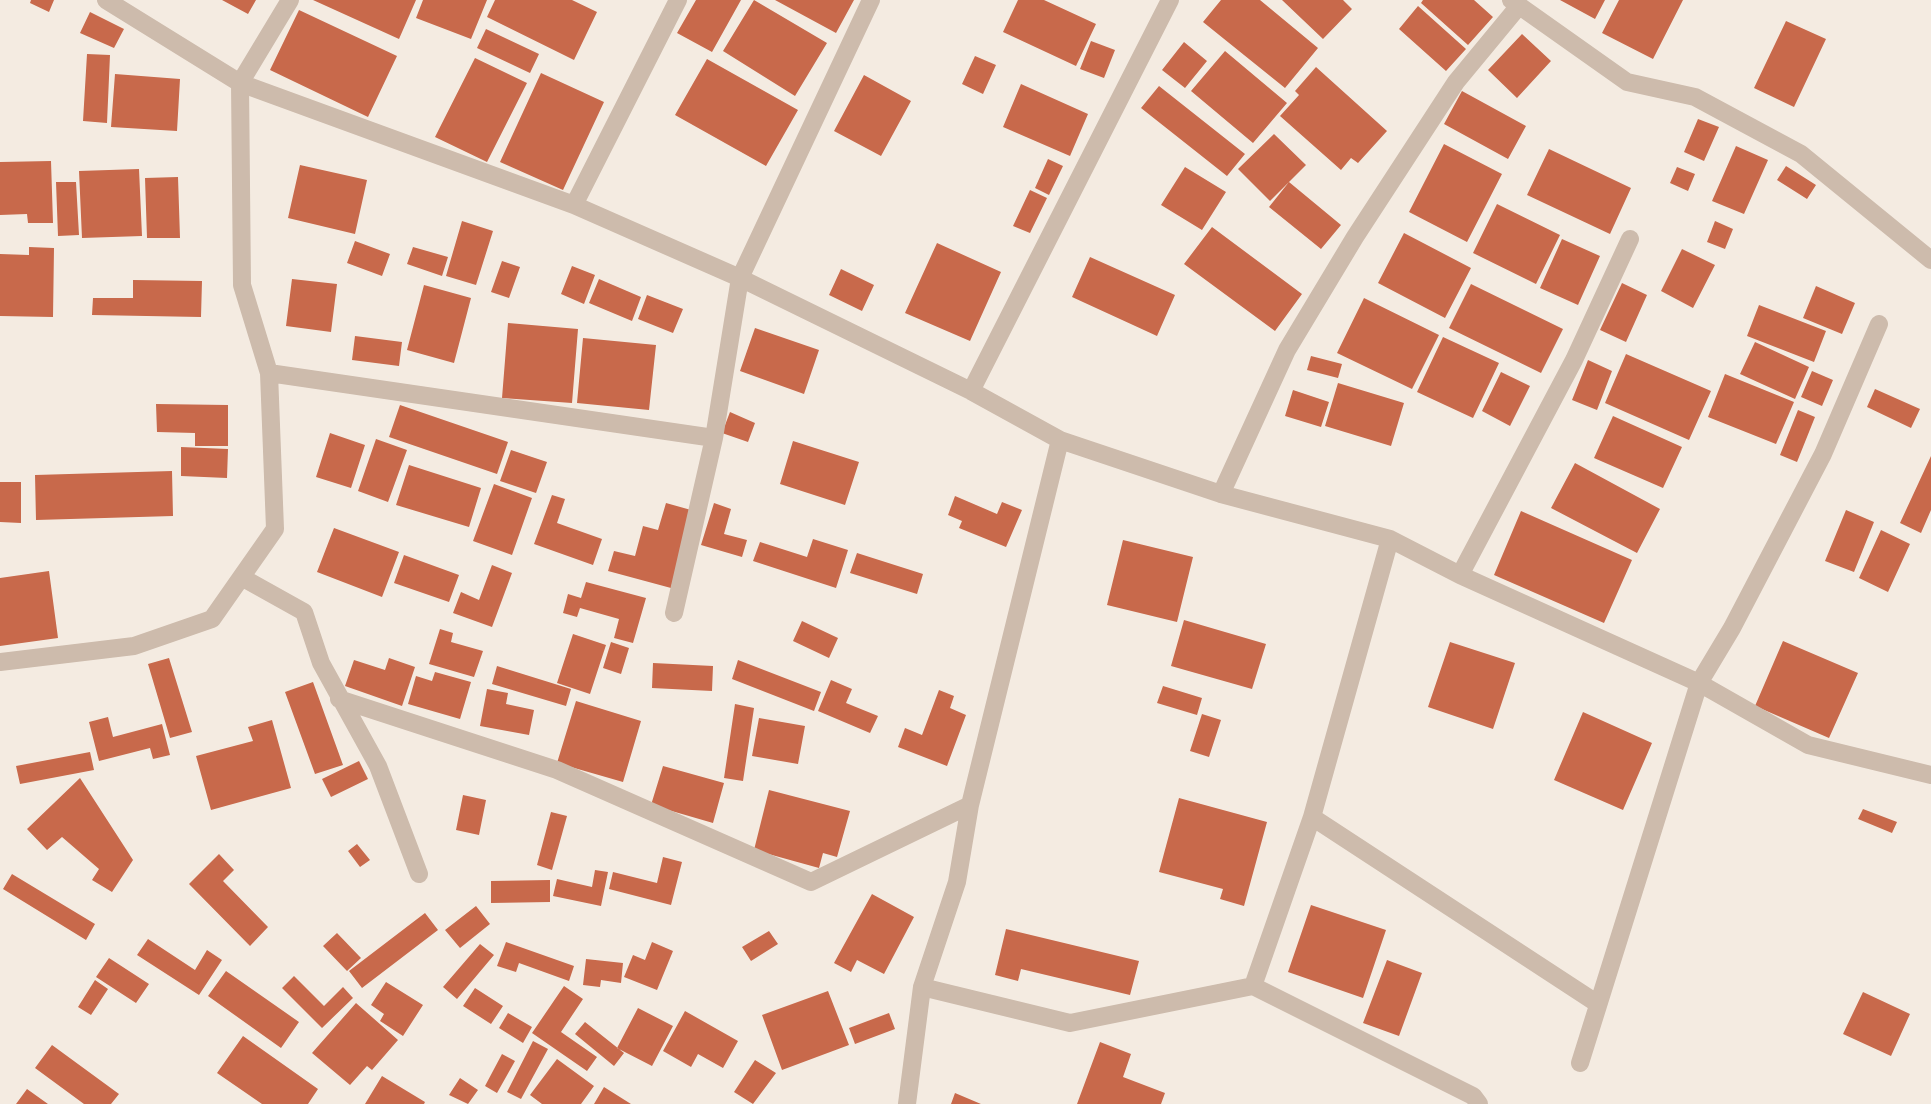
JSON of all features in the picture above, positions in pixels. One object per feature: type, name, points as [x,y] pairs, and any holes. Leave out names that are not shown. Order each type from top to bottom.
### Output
[{"type":"street","points":[[106,0],[240,83],[574,205],[740,278],[971,391],[1060,440],[1221,494],[1390,539],[1460,575],[1699,684],[1808,745],[1931,775]]},
{"type":"street","points":[[0,662],[134,646],[212,619],[275,529],[268,373],[242,285],[240,83],[290,0]]},
{"type":"street","points":[[574,205],[678,0]]},
{"type":"street","points":[[674,613],[714,438],[740,278],[871,0]]},
{"type":"street","points":[[971,391],[1170,0]]},
{"type":"street","points":[[1221,494],[1287,350],[1355,237],[1456,82],[1514,4],[1627,82],[1695,97],[1801,154],[1931,260]]},
{"type":"street","points":[[1460,575],[1574,360],[1630,239]]},
{"type":"street","points":[[1580,1062],[1699,684],[1732,628],[1823,454],[1879,324]]},
{"type":"street","points":[[268,373],[714,438]]},
{"type":"street","points":[[907,1104],[922,987],[957,882],[970,805],[1060,440]]},
{"type":"street","points":[[1253,986],[1311,817],[1390,539]]},
{"type":"street","points":[[243,578],[304,612],[321,663],[378,766],[419,874]]},
{"type":"street","points":[[339,699],[557,771],[811,883],[970,805]]},
{"type":"street","points":[[1311,817],[1598,1004]]},
{"type":"street","points":[[922,987],[1070,1023],[1253,986],[1473,1096],[1479,1104]]},
{"type":"building","points":[[31,0],[54,0],[49,12],[30,3]]},
{"type":"building","points":[[222,0],[256,0],[248,14]]},
{"type":"building","points":[[313,0],[416,0],[399,39]]},
{"type":"building","points":[[423,0],[487,0],[471,39],[416,18]]},
{"type":"building","points":[[495,0],[572,0],[597,12],[574,60],[487,17]]},
{"type":"building","points":[[696,0],[741,0],[712,52],[677,33]]},
{"type":"building","points":[[754,0],[827,43],[795,96],[723,51]]},
{"type":"building","points":[[775,0],[854,0],[836,33]]},
{"type":"building","points":[[1018,0],[1044,0],[1096,24],[1076,66],[1003,32]]},
{"type":"building","points":[[1221,0],[1260,0],[1318,48],[1285,88],[1203,22]]},
{"type":"building","points":[[1282,0],[1343,0],[1352,9],[1323,39]]},
{"type":"building","points":[[1423,0],[1474,0],[1493,17],[1468,45],[1421,3]]},
{"type":"building","points":[[1560,0],[1605,0],[1595,19]]},
{"type":"building","points":[[1619,0],[1683,0],[1653,59],[1602,33]]},
{"type":"building","points":[[1418,6],[1466,49],[1446,71],[1399,29]]},
{"type":"building","points":[[299,10],[397,56],[368,117],[270,70]]},
{"type":"building","points":[[90,12],[124,29],[114,48],[80,33]]},
{"type":"building","points":[[1786,21],[1826,39],[1794,107],[1754,88]]},
{"type":"building","points":[[486,29],[539,54],[530,73],[477,48]]},
{"type":"building","points":[[1522,34],[1551,61],[1517,98],[1488,70]]},
{"type":"building","points":[[1091,41],[1115,50],[1104,78],[1080,69]]},
{"type":"building","points":[[1184,42],[1207,61],[1185,88],[1162,70]]},
{"type":"building","points":[[1225,51],[1287,103],[1253,143],[1191,91]]},
{"type":"building","points":[[87,54],[110,55],[107,123],[83,121]]},
{"type":"building","points":[[975,56],[996,65],[983,94],[962,84]]},
{"type":"building","points":[[475,58],[527,83],[487,162],[435,137]]},
{"type":"building","points":[[707,59],[798,110],[766,166],[675,115]]},
{"type":"building","points":[[1316,67],[1387,131],[1358,163],[1351,158],[1341,170],[1280,116],[1299,95],[1295,91]]},
{"type":"building","points":[[541,73],[604,102],[563,190],[500,162]]},
{"type":"building","points":[[115,74],[180,79],[177,131],[111,127]]},
{"type":"building","points":[[864,75],[911,101],[881,156],[834,131]]},
{"type":"building","points":[[1021,84],[1088,114],[1070,156],[1003,127]]},
{"type":"building","points":[[1159,86],[1245,154],[1227,176],[1141,108]]},
{"type":"building","points":[[1462,91],[1526,126],[1508,159],[1444,124]]},
{"type":"building","points":[[1698,119],[1719,127],[1704,161],[1684,152]]},
{"type":"building","points":[[1274,134],[1306,165],[1270,201],[1238,169]]},
{"type":"building","points":[[1444,144],[1502,174],[1467,242],[1409,212]]},
{"type":"building","points":[[1736,146],[1768,160],[1744,214],[1712,201]]},
{"type":"building","points":[[1549,149],[1631,188],[1610,234],[1527,195]]},
{"type":"building","points":[[1048,159],[1063,166],[1049,195],[1035,188]]},
{"type":"building","points":[[51,161],[53,223],[28,223],[27,214],[0,215],[0,162]]},
{"type":"building","points":[[300,165],[367,180],[355,234],[288,218]]},
{"type":"building","points":[[1786,166],[1816,185],[1807,199],[1777,180]]},
{"type":"building","points":[[1185,167],[1226,192],[1202,230],[1161,205]]},
{"type":"building","points":[[1677,167],[1695,174],[1688,191],[1670,183]]},
{"type":"building","points":[[139,169],[142,236],[82,238],[79,171]]},
{"type":"building","points":[[178,177],[180,238],[147,238],[145,178]]},
{"type":"building","points":[[56,182],[76,182],[79,235],[58,236]]},
{"type":"building","points":[[1289,182],[1341,225],[1321,249],[1269,207]]},
{"type":"building","points":[[1030,190],[1047,198],[1030,233],[1013,226]]},
{"type":"building","points":[[1497,204],[1560,235],[1536,284],[1473,253]]},
{"type":"building","points":[[462,221],[493,231],[476,285],[446,276]]},
{"type":"building","points":[[1715,221],[1733,229],[1725,249],[1707,242]]},
{"type":"building","points":[[1212,227],[1302,294],[1275,331],[1184,264]]},
{"type":"building","points":[[1404,233],[1471,268],[1445,318],[1378,283]]},
{"type":"building","points":[[1562,239],[1600,256],[1578,305],[1540,288]]},
{"type":"building","points":[[355,241],[390,254],[382,276],[347,263]]},
{"type":"building","points":[[937,243],[1001,272],[970,341],[905,313]]},
{"type":"building","points":[[29,247],[54,248],[53,317],[0,316],[0,254],[29,255]]},
{"type":"building","points":[[413,247],[448,257],[442,276],[407,264]]},
{"type":"building","points":[[1682,249],[1715,265],[1693,308],[1661,291]]},
{"type":"building","points":[[1090,257],[1175,295],[1157,336],[1072,297]]},
{"type":"building","points":[[502,261],[520,267],[509,298],[491,292]]},
{"type":"building","points":[[572,266],[595,275],[584,304],[561,294]]},
{"type":"building","points":[[841,269],[874,285],[862,311],[829,295]]},
{"type":"building","points":[[292,279],[337,284],[331,332],[286,326]]},
{"type":"building","points":[[599,279],[641,297],[632,321],[589,303]]},
{"type":"building","points":[[133,280],[202,281],[201,317],[92,315],[93,298],[133,298]]},
{"type":"building","points":[[1622,283],[1647,295],[1626,342],[1600,330]]},
{"type":"building","points":[[1471,284],[1563,329],[1541,373],[1449,328]]},
{"type":"building","points":[[424,285],[471,298],[454,363],[407,350]]},
{"type":"building","points":[[1816,286],[1855,303],[1842,334],[1803,318]]},
{"type":"building","points":[[647,295],[683,309],[673,333],[638,319]]},
{"type":"building","points":[[1364,298],[1439,335],[1412,389],[1337,353]]},
{"type":"building","points":[[1759,305],[1826,331],[1814,362],[1747,336]]},
{"type":"building","points":[[508,323],[578,329],[572,403],[502,398]]},
{"type":"building","points":[[755,328],[819,350],[804,394],[740,371]]},
{"type":"building","points":[[355,336],[402,342],[399,366],[352,360]]},
{"type":"building","points":[[1443,337],[1499,363],[1473,418],[1417,392]]},
{"type":"building","points":[[583,338],[656,345],[649,410],[577,403]]},
{"type":"building","points":[[1755,342],[1809,367],[1795,399],[1740,374]]},
{"type":"building","points":[[1626,354],[1711,391],[1689,440],[1605,403]]},
{"type":"building","points":[[1311,356],[1342,364],[1338,378],[1307,370]]},
{"type":"building","points":[[1588,360],[1612,371],[1597,410],[1572,400]]},
{"type":"building","points":[[1812,371],[1833,380],[1822,406],[1801,397]]},
{"type":"building","points":[[1501,372],[1530,386],[1510,426],[1482,411]]},
{"type":"building","points":[[1725,374],[1794,402],[1776,444],[1708,417]]},
{"type":"building","points":[[1338,383],[1404,403],[1391,446],[1325,426]]},
{"type":"building","points":[[1875,389],[1920,409],[1911,428],[1867,407]]},
{"type":"building","points":[[1293,390],[1329,402],[1321,427],[1285,416]]},
{"type":"building","points":[[156,404],[228,405],[228,446],[195,446],[195,433],[157,432]]},
{"type":"building","points":[[400,405],[508,442],[497,474],[389,437]]},
{"type":"building","points":[[1798,410],[1815,417],[1797,462],[1780,455]]},
{"type":"building","points":[[730,412],[755,423],[748,442],[722,433]]},
{"type":"building","points":[[1613,416],[1682,447],[1663,488],[1594,458]]},
{"type":"building","points":[[330,433],[365,445],[351,488],[316,477]]},
{"type":"building","points":[[376,439],[407,450],[388,502],[358,491]]},
{"type":"building","points":[[793,441],[859,462],[845,505],[780,484]]},
{"type":"building","points":[[181,447],[228,449],[227,478],[181,476]]},
{"type":"building","points":[[511,450],[547,462],[536,493],[500,481]]},
{"type":"building","points":[[1931,456],[1931,510],[1921,533],[1900,523]]},
{"type":"building","points":[[1575,463],[1660,509],[1637,553],[1551,508]]},
{"type":"building","points":[[409,465],[481,488],[469,527],[396,505]]},
{"type":"building","points":[[172,471],[173,516],[36,520],[35,475]]},
{"type":"building","points":[[0,482],[21,482],[21,523],[0,522]]},
{"type":"building","points":[[494,484],[532,498],[512,555],[473,541]]},
{"type":"building","points":[[552,495],[565,499],[557,523],[602,539],[593,565],[534,544]]},
{"type":"building","points":[[955,496],[997,514],[1002,502],[1022,510],[1006,547],[959,528],[962,521],[948,515]]},
{"type":"building","points":[[666,503],[691,510],[671,588],[608,571],[614,551],[635,556],[643,526],[658,530]]},
{"type":"building","points":[[714,503],[731,509],[724,534],[747,540],[742,557],[701,545]]},
{"type":"building","points":[[1846,510],[1874,522],[1854,572],[1825,561]]},
{"type":"building","points":[[1521,511],[1632,560],[1604,623],[1494,575]]},
{"type":"building","points":[[334,528],[399,552],[382,597],[317,572]]},
{"type":"building","points":[[1881,530],[1910,544],[1888,592],[1859,578]]},
{"type":"building","points":[[813,539],[848,550],[836,588],[753,561],[760,542],[807,557]]},
{"type":"building","points":[[1123,540],[1193,557],[1177,622],[1107,605]]},
{"type":"building","points":[[857,553],[923,574],[917,594],[850,573]]},
{"type":"building","points":[[404,555],[459,575],[449,602],[394,583]]},
{"type":"building","points":[[492,565],[512,573],[492,627],[453,613],[461,592],[479,600]]},
{"type":"building","points":[[49,571],[58,638],[0,646],[0,578]]},
{"type":"building","points":[[586,582],[646,598],[633,643],[614,638],[619,619],[580,608],[577,617],[563,613],[568,594],[581,598]]},
{"type":"building","points":[[1184,620],[1266,644],[1252,689],[1171,666]]},
{"type":"building","points":[[802,621],[838,638],[829,658],[793,641]]},
{"type":"building","points":[[440,629],[453,633],[451,642],[483,651],[474,677],[429,664]]},
{"type":"building","points":[[573,634],[606,645],[590,694],[557,683]]},
{"type":"building","points":[[1783,641],[1858,673],[1829,738],[1755,706]]},
{"type":"building","points":[[611,642],[629,648],[621,674],[603,668]]},
{"type":"building","points":[[1450,642],[1515,663],[1493,729],[1428,707]]},
{"type":"building","points":[[169,658],[192,732],[170,738],[148,664]]},
{"type":"building","points":[[389,658],[415,667],[402,706],[345,686],[354,660],[385,670]]},
{"type":"building","points":[[738,660],[821,692],[814,711],[732,679]]},
{"type":"building","points":[[653,663],[713,666],[712,691],[652,688]]},
{"type":"building","points":[[497,666],[571,689],[566,706],[492,684]]},
{"type":"building","points":[[435,672],[471,682],[460,719],[408,704],[416,676],[432,681]]},
{"type":"building","points":[[831,680],[852,689],[846,703],[878,716],[870,733],[818,711]]},
{"type":"building","points":[[313,682],[343,765],[315,774],[285,692]]},
{"type":"building","points":[[1163,686],[1202,698],[1197,715],[1157,703]]},
{"type":"building","points":[[487,689],[508,693],[506,704],[534,710],[529,735],[480,726]]},
{"type":"building","points":[[939,690],[954,696],[950,708],[966,715],[947,766],[898,747],[905,728],[922,735]]},
{"type":"building","points":[[576,701],[641,721],[623,782],[557,763]]},
{"type":"building","points":[[735,704],[754,708],[743,781],[724,778]]},
{"type":"building","points":[[1583,712],[1652,743],[1623,810],[1554,780]]},
{"type":"building","points":[[1202,714],[1221,720],[1209,757],[1190,751]]},
{"type":"building","points":[[108,717],[113,737],[162,724],[170,755],[153,759],[150,748],[99,761],[89,722]]},
{"type":"building","points":[[759,718],[805,726],[798,764],[752,756]]},
{"type":"building","points":[[272,720],[291,788],[211,810],[196,756],[253,741],[248,727]]},
{"type":"building","points":[[90,752],[94,770],[20,784],[16,766]]},
{"type":"building","points":[[359,761],[368,779],[331,797],[322,779]]},
{"type":"building","points":[[663,766],[724,783],[713,823],[651,805]]},
{"type":"building","points":[[80,778],[133,860],[112,892],[92,880],[99,869],[62,837],[47,850],[27,829]]},
{"type":"building","points":[[769,790],[850,811],[837,857],[823,853],[819,868],[754,850]]},
{"type":"building","points":[[463,795],[486,800],[479,835],[456,830]]},
{"type":"building","points":[[1179,798],[1267,822],[1244,906],[1220,899],[1223,889],[1159,872]]},
{"type":"building","points":[[1863,809],[1897,822],[1892,833],[1858,819]]},
{"type":"building","points":[[551,812],[567,816],[552,870],[537,865]]},
{"type":"building","points":[[357,844],[370,860],[360,867],[348,851]]},
{"type":"building","points":[[219,854],[234,870],[223,881],[268,927],[250,946],[189,884]]},
{"type":"building","points":[[663,857],[682,862],[671,905],[609,889],[613,872],[657,883]]},
{"type":"building","points":[[595,870],[608,872],[601,906],[553,896],[557,879],[592,887]]},
{"type":"building","points":[[12,874],[95,924],[86,940],[3,889]]},
{"type":"building","points":[[550,880],[550,902],[491,903],[491,881]]},
{"type":"building","points":[[872,894],[914,917],[884,974],[857,960],[851,972],[834,963]]},
{"type":"building","points":[[1311,905],[1386,930],[1363,998],[1288,972]]},
{"type":"building","points":[[476,906],[490,924],[460,948],[445,930]]},
{"type":"building","points":[[425,913],[438,930],[362,988],[349,971]]},
{"type":"building","points":[[1006,929],[1139,961],[1130,995],[1021,969],[1018,981],[995,975]]},
{"type":"building","points":[[769,931],[778,944],[751,961],[742,947]]},
{"type":"building","points":[[337,933],[361,958],[347,971],[323,946]]},
{"type":"building","points":[[148,939],[195,970],[207,950],[222,960],[199,995],[137,955]]},
{"type":"building","points":[[506,942],[574,966],[569,981],[519,963],[516,972],[497,966]]},
{"type":"building","points":[[652,942],[673,951],[657,990],[624,977],[633,955],[645,960]]},
{"type":"building","points":[[480,944],[494,955],[457,999],[443,987]]},
{"type":"building","points":[[109,958],[149,984],[136,1003],[96,977]]},
{"type":"building","points":[[586,959],[623,963],[621,983],[601,980],[600,987],[583,985]]},
{"type":"building","points":[[1387,960],[1422,973],[1399,1036],[1363,1023]]},
{"type":"building","points":[[226,971],[299,1022],[281,1048],[208,996]]},
{"type":"building","points":[[294,976],[324,1006],[343,987],[353,998],[322,1028],[282,988]]},
{"type":"building","points":[[95,980],[108,989],[91,1015],[78,1007]]},
{"type":"building","points":[[386,982],[423,1005],[403,1036],[380,1021],[384,1014],[371,1005]]},
{"type":"building","points":[[564,986],[583,999],[561,1032],[597,1057],[587,1071],[532,1033]]},
{"type":"building","points":[[475,988],[503,1006],[491,1024],[463,1006]]},
{"type":"building","points":[[828,991],[849,1045],[782,1070],[762,1015]]},
{"type":"building","points":[[1863,992],[1910,1014],[1891,1056],[1843,1034]]},
{"type":"building","points":[[356,1003],[398,1040],[372,1070],[367,1066],[350,1085],[312,1053]]},
{"type":"building","points":[[638,1008],[673,1026],[652,1066],[617,1048]]},
{"type":"building","points":[[685,1011],[738,1041],[723,1068],[698,1054],[691,1067],[663,1051]]},
{"type":"building","points":[[508,1013],[532,1027],[523,1043],[499,1028]]},
{"type":"building","points":[[889,1013],[895,1029],[855,1044],[849,1028]]},
{"type":"building","points":[[585,1022],[624,1053],[614,1066],[575,1034]]},
{"type":"building","points":[[243,1036],[318,1089],[308,1104],[262,1104],[217,1073]]},
{"type":"building","points":[[533,1041],[548,1049],[521,1099],[507,1092]]},
{"type":"building","points":[[1100,1042],[1131,1054],[1123,1077],[1165,1093],[1161,1104],[1077,1104]]},
{"type":"building","points":[[52,1045],[119,1094],[111,1104],[84,1104],[35,1068]]},
{"type":"building","points":[[502,1054],[515,1061],[497,1093],[485,1086]]},
{"type":"building","points":[[557,1059],[594,1086],[581,1104],[542,1104],[530,1095]]},
{"type":"building","points":[[755,1060],[776,1073],[753,1104],[734,1092]]},
{"type":"building","points":[[382,1076],[425,1102],[424,1104],[365,1104]]},
{"type":"building","points":[[460,1078],[478,1090],[468,1104],[449,1095]]},
{"type":"building","points":[[604,1087],[631,1104],[594,1104]]},
{"type":"building","points":[[27,1089],[48,1104],[16,1104]]},
{"type":"building","points":[[955,1093],[981,1104],[951,1104]]}]
